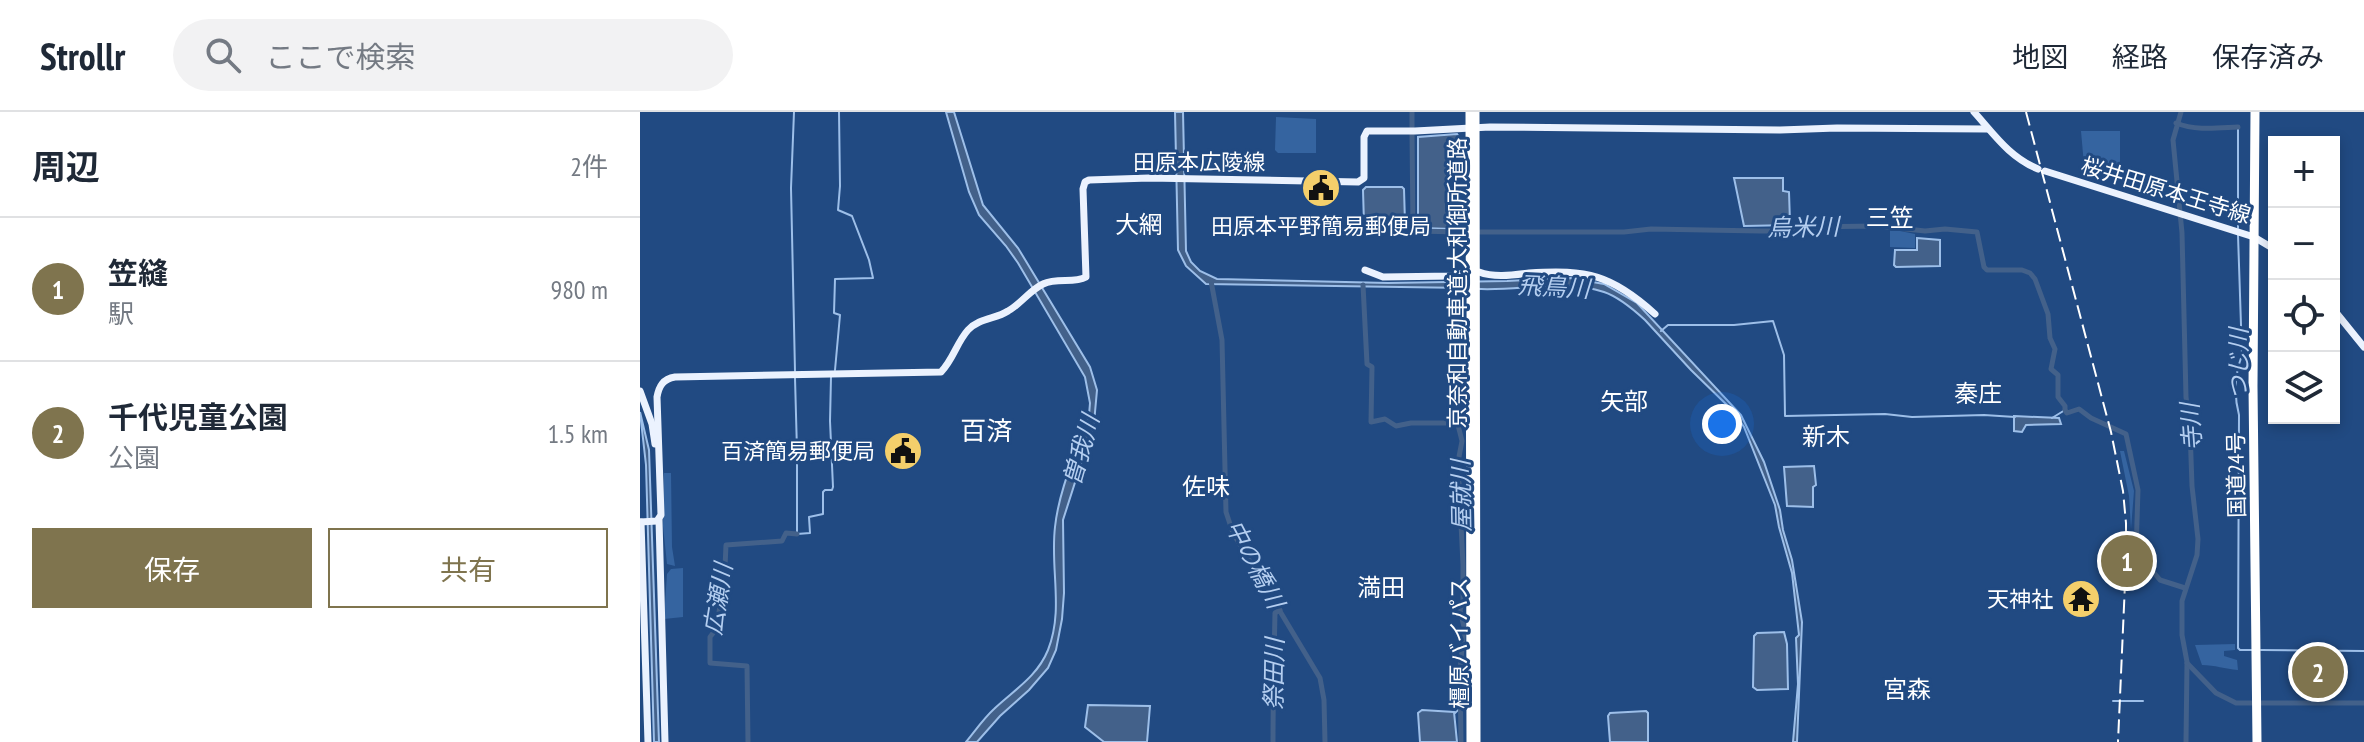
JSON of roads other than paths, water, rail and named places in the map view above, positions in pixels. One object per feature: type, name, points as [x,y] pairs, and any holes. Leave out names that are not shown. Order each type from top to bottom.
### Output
[{"type":"highway","name":"橿原バイパス","points":[[1473,112],[1474,742]]},
{"type":"highway","name":"京奈和自動車道;大和御所道路","points":[[1473,112],[1474,742]]},
{"type":"highway","name":"国道24号","points":[[2255,112],[2253,386],[2257,742]]},
{"type":"highway","name":"橿原バイパス","points":[[1472,127],[1477,198],[1473,273]]},
{"type":"main road","name":"桜井田原本王寺線","points":[[1974,112],[2012,154],[2042,170],[2254,237],[2268,245]]},
{"type":"main road","points":[[1983,112],[1985,126]]},
{"type":"main road","name":"田原本広陵線","points":[[665,742],[658,521],[662,510],[657,397],[661,385],[675,377],[941,372],[970,328],[1007,312],[1045,283],[1086,277],[1085,182],[1172,178],[1358,182],[1364,178],[1364,137],[1367,131],[1472,127],[1780,130],[1985,126]]},
{"type":"main road","points":[[1365,270],[1383,277],[1539,272],[1587,274],[1631,292],[1655,314]]},
{"type":"main road","points":[[2340,317],[2364,347]]},
{"type":"main road","points":[[640,391],[652,424],[658,458]]},
{"type":"main road","points":[[648,742],[641,522],[658,521]]},
{"type":"water","name":"曽我川","points":[[946,112],[954,112],[983,205],[1018,248],[1090,367],[1097,390],[1094,423],[1063,520],[1064,593],[1056,650],[1048,668],[977,742],[966,742],[990,713],[1031,676],[1043,660],[1053,635],[1057,513],[1089,415],[1090,403],[1085,377],[1018,263],[979,215],[969,192]]},
{"type":"water","points":[[1175,112],[1183,112],[1186,251],[1200,271],[1217,279],[1388,283],[1570,278],[1604,284],[1637,303],[1741,415],[1764,462],[1792,560],[1802,622],[1797,742],[1793,742],[1798,684],[1796,638],[1799,635],[1792,573],[1775,505],[1744,427],[1732,410],[1645,320],[1610,294],[1570,286],[1483,289],[1206,284],[1186,266],[1178,250]]},
{"type":"water","points":[[1457,134],[1455,225],[1451,229],[1421,228],[1418,225],[1418,137]]},
{"type":"water","points":[[1734,178],[1783,178],[1783,191],[1789,192],[1790,223],[1744,226]]},
{"type":"water","points":[[1366,187],[1404,189],[1403,227],[1366,227],[1363,190]]},
{"type":"water","points":[[1917,238],[1940,240],[1940,266],[1894,265],[1895,250],[1917,250]]},
{"type":"water","points":[[640,412],[649,450],[659,742],[654,742],[646,465]]},
{"type":"water","points":[[2014,416],[2059,418],[2061,424],[2026,425],[2022,432],[2014,431]]},
{"type":"water","points":[[1814,466],[1816,485],[1813,487],[1813,507],[1787,506],[1784,467]]},
{"type":"water","points":[[1784,632],[1788,689],[1757,690],[1753,687],[1754,636],[1757,633]]},
{"type":"water","points":[[1088,705],[1150,706],[1147,742],[1104,742],[1085,727]]},
{"type":"water","points":[[1422,710],[1454,712],[1457,742],[1420,742],[1418,713]]},
{"type":"water","points":[[1646,711],[1648,742],[1610,742],[1610,713]]},
{"type":"waterway","name":"広瀬川","points":[[794,112],[791,188],[795,371]]},
{"type":"waterway","name":"広瀬川","points":[[835,370],[840,315],[834,313],[835,279],[873,278],[852,216],[838,210],[839,112]]},
{"type":"waterway","name":"烏米川","points":[[1412,112],[1412,129]]},
{"type":"waterway","name":"寺川","points":[[2181,112],[2173,140],[2182,233],[2186,397],[2198,539],[2197,555],[2182,601],[2182,635],[2187,662],[2186,742]]},
{"type":"waterway","name":"つじ川","points":[[2176,123],[2199,128],[2238,127]]},
{"type":"waterway","name":"つじ川","points":[[2238,127],[2238,228]]},
{"type":"waterway","name":"烏米川","points":[[1412,133],[1413,231],[1464,232]]},
{"type":"waterway","name":"烏米川","points":[[1480,232],[1624,232],[1651,229],[1786,231],[1801,227],[1879,226],[1977,232],[1987,270],[2022,270],[2035,279],[2048,314],[2050,338],[2055,349],[2051,369],[2058,375],[2058,397],[2067,413],[2079,409],[2126,434],[2138,490],[2136,553],[2147,552],[2150,568],[2160,580],[2185,588]]},
{"type":"waterway","name":"つじ川","points":[[2238,235],[2242,355],[2236,385],[2239,415],[2238,648],[2252,650]]},
{"type":"waterway","name":"中の橋川","points":[[1211,281],[1222,340],[1226,512],[1233,533],[1320,678],[1325,742]]},
{"type":"waterway","name":"屋就川","points":[[1363,285],[1367,364],[1372,367],[1371,422],[1385,419],[1396,426],[1454,423],[1458,425],[1462,441],[1458,462],[1463,565],[1460,610],[1464,627],[1460,670],[1461,742]]},
{"type":"waterway","points":[[1661,331],[1668,325],[1734,325],[1773,321],[1784,355],[1785,416],[1885,414],[2015,417]]},
{"type":"waterway","name":"広瀬川","points":[[795,378],[797,534],[810,533],[809,517],[823,514],[823,492],[833,487],[831,377]]},
{"type":"waterway","points":[[2052,418],[2065,410]]},
{"type":"waterway","name":"広瀬川","points":[[748,742],[747,666],[710,663],[710,637],[717,628],[724,589],[726,545],[782,541],[786,533],[797,534]]},
{"type":"waterway","name":"祭田川","points":[[1273,742],[1275,613],[1280,610]]},
{"type":"waterway","name":"つじ川","points":[[2261,650],[2364,651]]},
{"type":"waterway","points":[[2187,663],[2216,693],[2236,703],[2364,703]]},
{"type":"waterway","points":[[2113,701],[2143,701]]},
{"type":"waterway","name":"屋就川","points":[[1455,713],[1461,707]]},
{"type":"railway","points":[[2026,112],[2111,432],[2123,491],[2126,561],[2118,742]]},
{"type":"place","name":"田原本平野簡易郵便局","points":[[1321,188]]},
{"type":"place","name":"百済簡易郵便局","points":[[903,451]]},
{"type":"place","name":"笠縫","points":[[2127,561]]},
{"type":"place","name":"天神社","points":[[2081,599]]},
{"type":"place","name":"千代児童公園","points":[[2318,672]]},
{"type":"district","name":"三笠","points":[[1890,217]]},
{"type":"district","name":"大網","points":[[1139,224]]},
{"type":"district","name":"秦庄","points":[[1978,393]]},
{"type":"district","name":"矢部","points":[[1624,401]]},
{"type":"district","name":"百済","points":[[986,430]]},
{"type":"district","name":"新木","points":[[1826,436]]},
{"type":"district","name":"佐味","points":[[1206,486]]},
{"type":"district","name":"満田","points":[[1381,587]]},
{"type":"district","name":"宮森","points":[[1907,689]]},
{"type":"water label","name":"飛鳥川","points":[[1554,287]]}]
